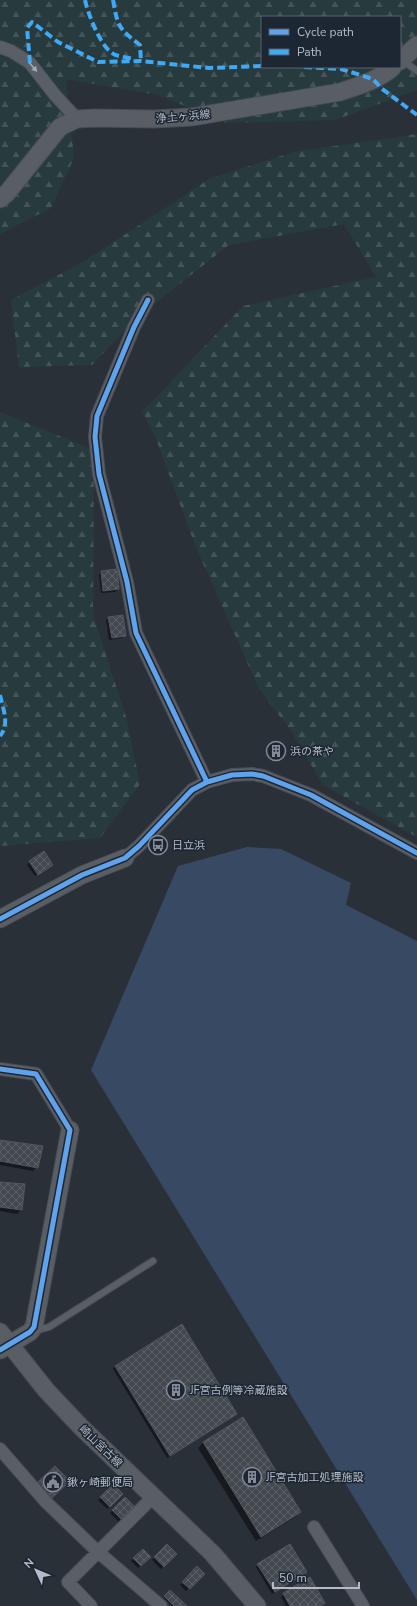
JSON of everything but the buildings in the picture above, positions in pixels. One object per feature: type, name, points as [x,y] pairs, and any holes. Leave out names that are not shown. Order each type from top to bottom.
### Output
[{"type":"main road","name":"浄土ヶ浜線","points":[[401,60],[417,45]]},
{"type":"main road","name":"浄土ヶ浜線","points":[[0,199],[7,193],[60,127],[77,119],[154,119],[192,117],[340,92],[373,79],[392,68]]},
{"type":"main road","points":[[0,919],[94,869],[125,858]]},
{"type":"main road","points":[[3,1342],[30,1332],[34,1327],[70,1130]]},
{"type":"main road","name":"崎山宮古線","points":[[3,1342],[80,1426],[213,1554],[257,1606]]},
{"type":"street","points":[[0,47],[30,63],[55,95],[77,119]]},
{"type":"street","points":[[148,300],[134,327],[97,416],[95,437],[99,474],[127,582],[136,632],[206,782]]},
{"type":"street","points":[[125,858],[139,846],[192,790],[206,782],[232,775],[252,774],[263,776],[311,795],[417,853]]},
{"type":"street","points":[[0,1069],[36,1074],[70,1130]]},
{"type":"street","points":[[0,1449],[46,1502],[97,1551],[161,1606]]},
{"type":"street","points":[[91,1606],[68,1582],[97,1551],[153,1497]]},
{"type":"street","points":[[314,1527],[362,1606]]},
{"type":"lane","points":[[401,63],[409,65],[417,71]]},
{"type":"lane","points":[[30,1332],[49,1327],[153,1261]]},
{"type":"green space","points":[[0,0],[417,0],[417,90],[335,120],[226,123],[158,95],[66,79],[74,158],[51,208],[0,234]]},
{"type":"green space","points":[[417,134],[417,837],[323,785],[291,731],[259,689],[195,545],[155,436],[142,412],[243,306],[376,277],[344,224],[229,245],[140,315],[92,365],[19,367],[11,300],[83,262],[209,179],[293,152]]},
{"type":"green space","points":[[0,412],[94,450],[93,615],[126,717],[140,784],[100,838],[0,846]]},
{"type":"water","points":[[247,847],[281,849],[351,883],[346,905],[417,941],[417,1600],[91,1070],[178,866]]},
{"type":"marked path","points":[[85,0],[95,29],[103,43],[112,53],[133,59]]},
{"type":"marked path","points":[[113,0],[116,16],[120,26],[127,35],[140,45],[141,61]]},
{"type":"marked path","points":[[30,63],[27,28],[32,22],[58,42],[98,62],[141,61],[209,68],[261,66]]},
{"type":"marked path","points":[[322,68],[341,69],[373,79],[381,88],[417,115]]},
{"type":"marked path","points":[[0,695],[5,721],[5,726],[0,736]]},
{"type":"cycle path","points":[[148,300],[134,327],[97,416],[95,437],[99,474],[127,582],[136,633],[207,782]]},
{"type":"cycle path","points":[[0,919],[82,875],[125,858],[139,846],[192,790],[207,782],[232,775],[252,774],[263,776],[311,795],[417,853]]},
{"type":"cycle path","points":[[0,1069],[36,1074],[70,1130],[34,1327],[30,1332],[0,1350]]},
{"type":"place","name":"浜の茶や","points":[[276,751]]},
{"type":"place","name":"日立浜","points":[[158,845]]},
{"type":"place","name":"JF宮古例等冷蔵施設","points":[[176,1390]]},
{"type":"place","name":"JF宮古加工処理施設","points":[[252,1477]]},
{"type":"place","name":"鍬ヶ崎郵便局","points":[[53,1482]]}]
